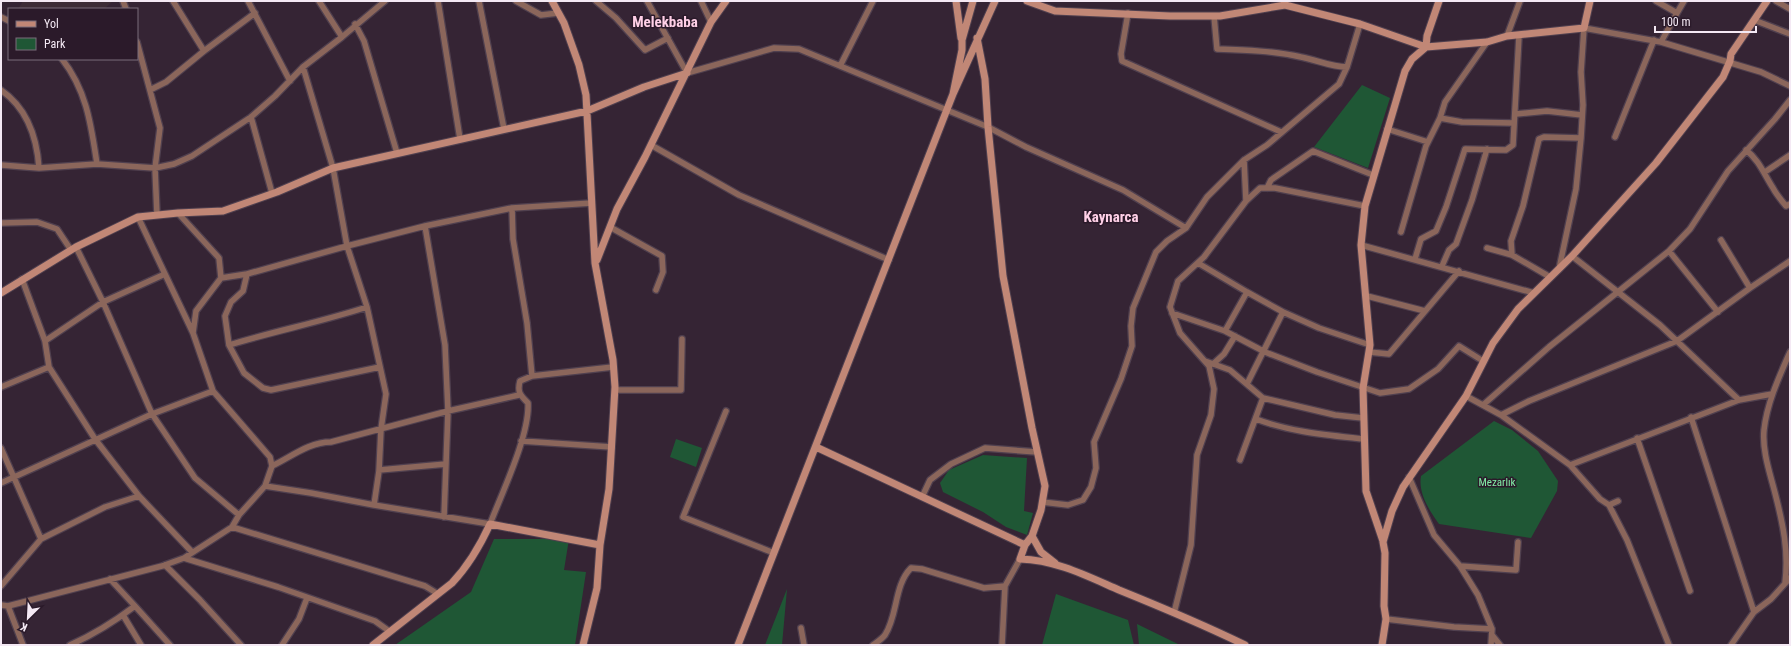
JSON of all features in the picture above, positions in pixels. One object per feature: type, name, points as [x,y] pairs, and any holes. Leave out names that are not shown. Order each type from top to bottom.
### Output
[{"type":"street","points":[[173,1],[204,51]]},
{"type":"street","points":[[248,1],[290,80]]},
{"type":"street","points":[[319,1],[342,37]]},
{"type":"street","points":[[1,164],[39,168],[97,164],[155,168],[174,164],[192,156],[251,117],[275,96],[303,67],[385,1]]},
{"type":"street","points":[[438,1],[460,139]]},
{"type":"street","points":[[480,1],[504,129]]},
{"type":"street","points":[[516,1],[541,15],[558,13]]},
{"type":"street","points":[[552,1],[564,23],[579,65],[586,95],[595,263],[613,367],[615,390],[609,489],[600,545],[597,588],[583,645]]},
{"type":"street","points":[[596,1],[616,18],[645,50],[668,38]]},
{"type":"street","points":[[647,1],[687,73]]},
{"type":"street","points":[[701,1],[710,22]]},
{"type":"street","points":[[595,263],[617,209],[652,145],[710,22],[726,1]]},
{"type":"street","points":[[840,66],[873,1]]},
{"type":"street","points":[[953,94],[962,50],[962,40],[956,1]]},
{"type":"street","points":[[962,40],[973,1]]},
{"type":"street","points":[[738,645],[946,111],[977,38],[995,1]]},
{"type":"street","points":[[1027,1],[1056,11],[1214,16],[1285,5],[1360,24],[1426,47],[1487,42],[1507,36],[1519,36],[1584,28],[1654,40],[1730,61],[1761,72],[1790,86]]},
{"type":"street","points":[[1382,645],[1386,620],[1384,606],[1385,553],[1383,542],[1366,491],[1363,439],[1363,388],[1369,349],[1367,296],[1361,245],[1365,206],[1405,71],[1412,59],[1426,47],[1427,36],[1439,1]]},
{"type":"street","points":[[1507,36],[1520,1]]},
{"type":"street","points":[[1559,269],[1576,189],[1581,138],[1581,72],[1584,28],[1590,1]]},
{"type":"street","points":[[1656,1],[1677,13]]},
{"type":"street","points":[[1661,42],[1684,1]]},
{"type":"street","points":[[1383,542],[1392,510],[1403,487],[1466,396],[1493,343],[1518,309],[1572,256],[1656,163],[1723,77],[1730,61],[1731,54],[1767,1]]},
{"type":"street","points":[[1776,1],[1790,9]]},
{"type":"street","points":[[150,90],[166,82],[204,51],[255,13]]},
{"type":"street","points":[[1128,13],[1121,54],[1122,61],[1281,132]]},
{"type":"street","points":[[1214,16],[1217,49],[1255,50],[1302,57],[1335,67],[1347,67]]},
{"type":"street","points":[[1754,20],[1790,34]]},
{"type":"street","points":[[355,24],[364,41],[397,153]]},
{"type":"street","points":[[1042,502],[1068,505],[1083,500],[1091,487],[1096,468],[1094,442],[1121,379],[1132,346],[1131,326],[1133,308],[1156,252],[1167,241],[1186,228],[1207,197],[1244,160],[1266,145],[1339,84],[1347,67],[1360,24]]},
{"type":"street","points":[[1415,259],[1421,239],[1436,231],[1446,207],[1465,149],[1506,150],[1513,146],[1516,114],[1519,36]]},
{"type":"street","points":[[977,38],[985,79],[988,128],[1003,276],[1045,486],[1032,536],[1025,545],[1020,559],[1005,586],[1002,645]]},
{"type":"street","points":[[1615,137],[1654,40]]},
{"type":"street","points":[[1401,232],[1428,142],[1440,118],[1445,102],[1487,42]]},
{"type":"street","points":[[138,46],[160,128],[155,168],[156,215]]},
{"type":"street","points":[[1,293],[73,249],[138,217],[223,211],[272,194],[333,168],[587,111],[644,87],[774,48],[799,50],[988,128],[1026,147],[1123,190],[1186,228]]},
{"type":"street","points":[[63,60],[77,83],[90,116],[97,164]]},
{"type":"street","points":[[303,67],[333,168],[347,246],[367,307],[386,394],[381,429],[379,470],[374,505]]},
{"type":"street","points":[[1,90],[14,100],[25,115],[36,147],[39,168]]},
{"type":"street","points":[[1483,405],[1549,347],[1669,251],[1690,229],[1728,171],[1790,100]]},
{"type":"street","points":[[1516,114],[1547,112],[1582,115]]},
{"type":"street","points":[[251,117],[272,194]]},
{"type":"street","points":[[1440,118],[1462,122],[1514,123]]},
{"type":"street","points":[[1387,129],[1428,142]]},
{"type":"street","points":[[1512,255],[1512,241],[1523,206],[1540,140],[1544,137],[1581,138]]},
{"type":"street","points":[[652,145],[739,195],[889,260]]},
{"type":"street","points":[[1442,266],[1449,250],[1456,244],[1472,200],[1487,149]]},
{"type":"street","points":[[1746,150],[1753,155],[1786,206],[1790,204]]},
{"type":"street","points":[[1267,188],[1271,180],[1313,151],[1373,175]]},
{"type":"street","points":[[1765,172],[1790,155]]},
{"type":"street","points":[[1244,160],[1246,201]]},
{"type":"street","points":[[1174,613],[1191,545],[1197,455],[1211,415],[1214,389],[1208,366],[1180,333],[1170,307],[1178,281],[1204,257],[1246,201],[1260,188],[1365,206]]},
{"type":"street","points":[[221,278],[247,274],[425,226],[512,208],[592,203]]},
{"type":"street","points":[[512,208],[514,239],[527,323],[532,376]]},
{"type":"street","points":[[178,213],[219,258],[221,278],[196,311],[193,333]]},
{"type":"street","points":[[1,605],[8,606],[165,565],[184,558],[232,527],[239,515],[265,486],[272,466],[270,457],[213,391],[193,333],[138,217]]},
{"type":"street","points":[[1,223],[37,222],[57,229],[73,249],[103,302],[152,414],[194,478],[239,515]]},
{"type":"street","points":[[425,226],[445,345],[448,411],[444,517]]},
{"type":"street","points":[[610,227],[662,256],[663,272],[656,290]]},
{"type":"street","points":[[1721,240],[1750,288]]},
{"type":"street","points":[[1361,245],[1442,266],[1534,293]]},
{"type":"street","points":[[1487,248],[1512,255],[1550,277]]},
{"type":"street","points":[[1669,251],[1718,312]]},
{"type":"street","points":[[1572,256],[1619,292],[1677,341],[1739,400]]},
{"type":"street","points":[[1500,415],[1529,401],[1677,341],[1790,261]]},
{"type":"street","points":[[1198,263],[1283,312],[1369,349],[1389,354],[1459,271]]},
{"type":"street","points":[[45,341],[103,302],[165,274]]},
{"type":"street","points":[[247,274],[243,290],[232,302],[225,316],[229,345],[244,373],[263,388],[271,390],[380,367]]},
{"type":"street","points":[[22,279],[45,341],[49,367],[95,439],[139,496],[192,552]]},
{"type":"street","points":[[1225,331],[1247,292]]},
{"type":"street","points":[[1367,296],[1425,311]]},
{"type":"street","points":[[229,345],[268,333],[335,317],[367,307]]},
{"type":"street","points":[[1247,384],[1283,312]]},
{"type":"street","points":[[1172,313],[1225,331],[1264,352],[1380,393],[1409,389],[1438,369],[1459,346],[1483,361]]},
{"type":"street","points":[[1213,364],[1224,354],[1235,336]]},
{"type":"street","points":[[615,390],[681,390],[682,339]]},
{"type":"street","points":[[1785,584],[1787,552],[1783,527],[1766,462],[1764,431],[1772,394],[1790,352]]},
{"type":"street","points":[[1204,361],[1230,370],[1263,398],[1335,416],[1363,418]]},
{"type":"street","points":[[1,387],[49,367]]},
{"type":"street","points":[[373,645],[452,583],[469,563],[480,546],[522,440],[528,412],[528,402],[519,395],[518,388],[520,381],[532,376],[613,367]]},
{"type":"street","points":[[1,483],[13,476],[152,414],[213,391]]},
{"type":"street","points":[[1570,465],[1691,417],[1739,400],[1772,394]]},
{"type":"street","points":[[272,466],[302,449],[321,442],[330,442],[448,411],[519,395]]},
{"type":"street","points":[[1466,396],[1500,415],[1570,465],[1600,499],[1609,505],[1627,540],[1669,645]]},
{"type":"street","points":[[1240,460],[1263,398]]},
{"type":"street","points":[[726,411],[683,517],[774,553]]},
{"type":"street","points":[[1691,417],[1754,612]]},
{"type":"street","points":[[1256,420],[1274,426],[1318,434],[1363,439]]},
{"type":"street","points":[[1637,438],[1690,591]]},
{"type":"street","points":[[522,440],[612,447]]},
{"type":"street","points":[[816,447],[1025,545]]},
{"type":"street","points":[[1,448],[41,539]]},
{"type":"street","points":[[922,497],[930,480],[951,464],[985,448],[1037,452]]},
{"type":"street","points":[[379,470],[446,464]]},
{"type":"street","points":[[1409,478],[1434,535],[1460,566],[1478,595],[1492,632],[1500,645]]},
{"type":"street","points":[[265,486],[490,524],[600,545]]},
{"type":"street","points":[[1,586],[41,539],[105,507],[139,496]]},
{"type":"street","points":[[1609,505],[1618,501]]},
{"type":"street","points":[[232,527],[426,586],[438,594]]},
{"type":"street","points":[[1032,536],[1041,552],[1057,564]]},
{"type":"street","points":[[1460,566],[1516,570],[1518,542]]},
{"type":"street","points":[[184,558],[375,622],[389,631]]},
{"type":"street","points":[[1020,559],[1033,559],[1057,564],[1174,613],[1245,645]]},
{"type":"street","points":[[165,565],[200,600],[241,645]]},
{"type":"street","points":[[873,645],[885,636],[892,620],[904,574],[911,568],[922,569],[984,588],[1005,586]]},
{"type":"street","points":[[1731,645],[1754,612],[1771,599],[1790,578]]},
{"type":"street","points":[[110,579],[170,645]]},
{"type":"street","points":[[282,645],[299,619],[307,598]]},
{"type":"street","points":[[8,606],[23,645]]},
{"type":"street","points":[[70,645],[83,640],[135,606]]},
{"type":"street","points":[[123,615],[141,645]]},
{"type":"street","points":[[1386,620],[1492,632]]},
{"type":"street","points":[[801,628],[804,645]]},
{"type":"street","points":[[1491,645],[1492,632]]},
{"type":"shaded area","points":[[23,1],[113,1],[105,8],[19,8]]},
{"type":"green space","points":[[1362,85],[1390,98],[1368,168],[1314,147]]},
{"type":"green space","name":"Mezarlık","points":[[1494,421],[1512,430],[1538,451],[1558,481],[1557,491],[1531,538],[1439,524],[1428,507],[1421,489],[1421,476]]},
{"type":"green space","points":[[676,439],[702,448],[696,467],[670,457]]},
{"type":"green space","points":[[983,455],[1027,458],[1024,511],[1033,513],[1027,535],[1006,527],[983,512],[943,492],[940,483],[949,470]]},
{"type":"green space","points":[[494,539],[569,539],[564,570],[586,572],[575,645],[395,645],[471,592]]},
{"type":"green space","points":[[787,589],[782,645],[765,645]]},
{"type":"green space","points":[[1056,594],[1128,620],[1134,645],[1042,645]]},
{"type":"green space","points":[[1137,624],[1180,645],[1139,645]]},
{"type":"district","name":"Melekbaba","points":[[665,22]]},
{"type":"district","name":"Kaynarca","points":[[1111,217]]}]
